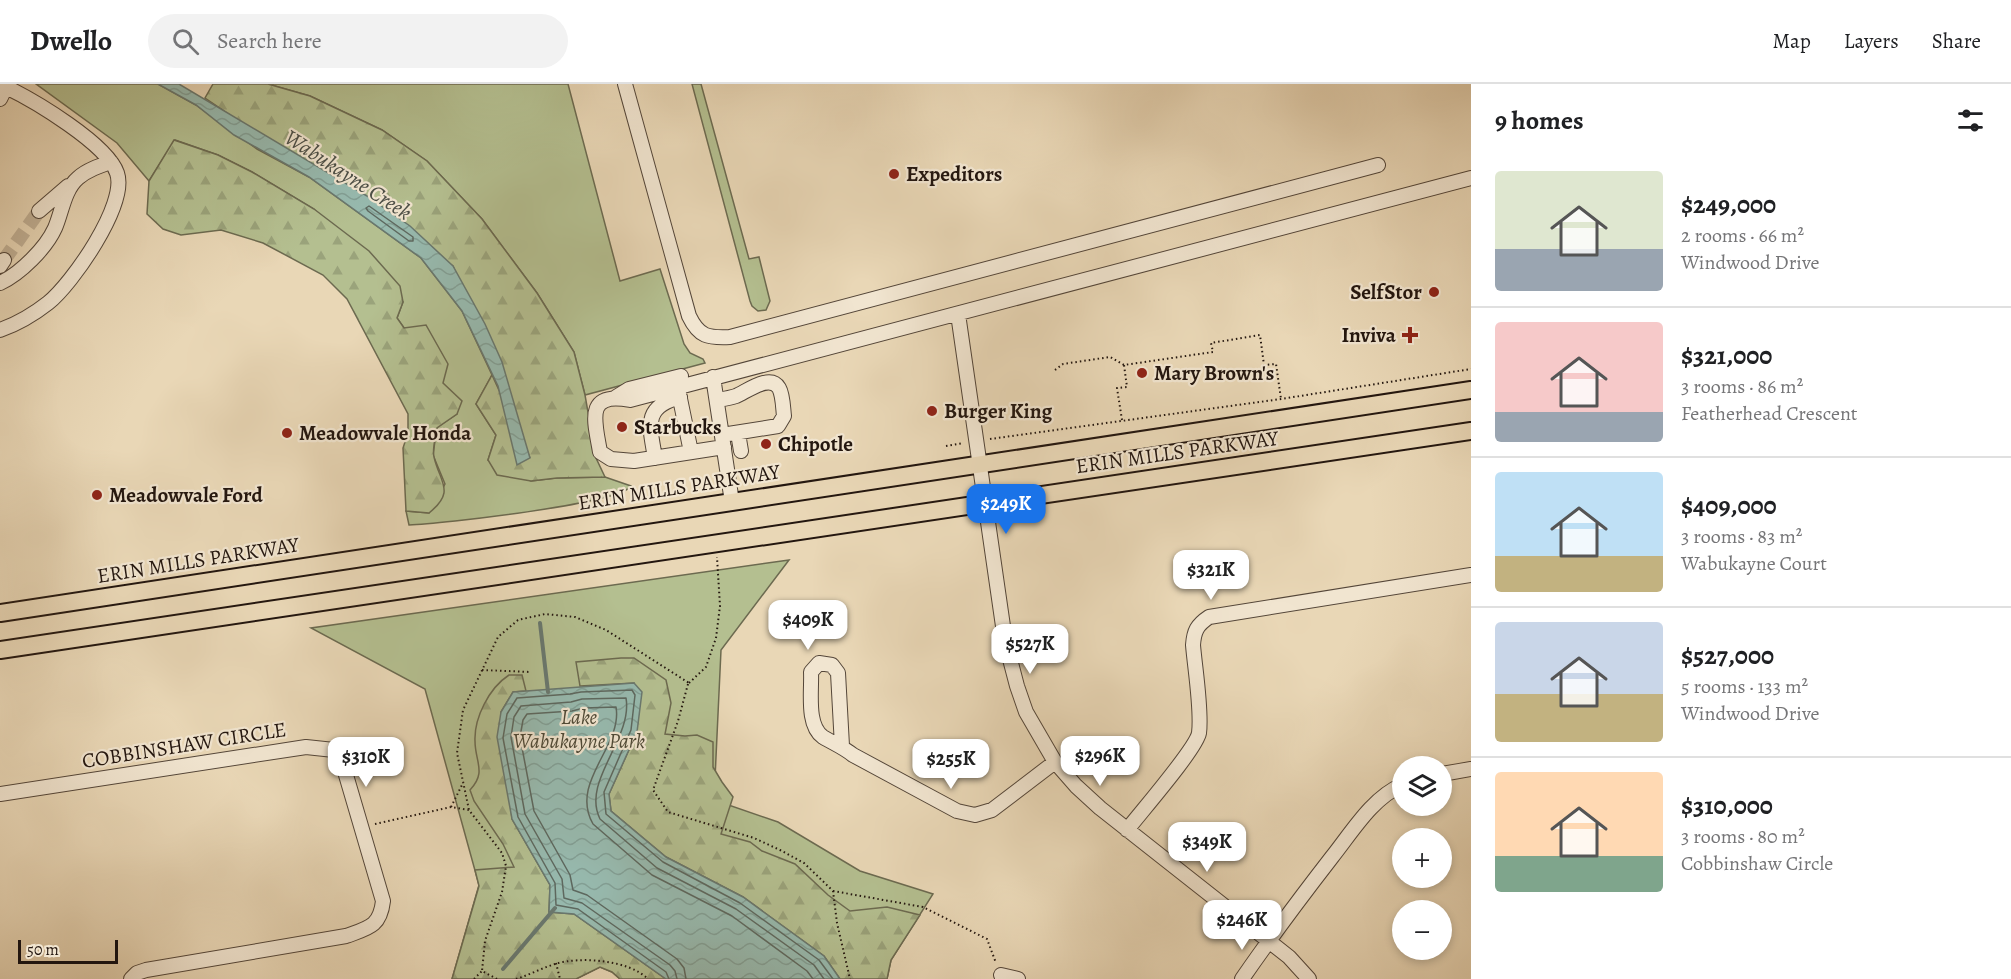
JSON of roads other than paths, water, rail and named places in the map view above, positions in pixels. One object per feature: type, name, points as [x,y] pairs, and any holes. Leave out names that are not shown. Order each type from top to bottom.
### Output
[{"type":"main road","name":"ERIN MILLS PARKWAY","points":[[0,612],[1471,390]]},
{"type":"main road","name":"ERIN MILLS PARKWAY","points":[[0,650],[1471,431]]},
{"type":"street","points":[[625,84],[689,316],[694,327],[712,338],[730,337],[1378,165]]},
{"type":"street","points":[[0,330],[13,325],[48,303],[66,285],[81,266],[109,217],[119,184],[117,173],[111,162],[90,141],[61,119],[3,90]]},
{"type":"street","points":[[39,212],[76,179],[89,170],[111,162]]},
{"type":"street","points":[[655,458],[649,422],[657,409],[679,392],[711,378],[1471,178]]},
{"type":"street","points":[[0,283],[13,277],[54,231],[68,191],[76,179]]},
{"type":"street","points":[[958,314],[1005,640],[1026,712],[1056,762],[1088,798],[1289,957],[1309,979]]},
{"type":"street","points":[[717,400],[735,396],[761,383],[768,382],[780,389],[784,416],[778,426],[738,432],[723,441],[691,452],[634,461],[611,459],[600,452],[594,415],[598,406],[607,399],[616,397],[629,389],[692,373],[703,374],[711,378],[717,400],[723,441],[732,502]]},
{"type":"street","points":[[616,397],[630,400],[679,392]]},
{"type":"street","points":[[679,392],[691,452]]},
{"type":"street","points":[[738,432],[741,451]]},
{"type":"street","points":[[1127,830],[1189,751],[1198,735],[1199,718],[1193,645],[1194,633],[1198,624],[1209,617],[1471,575]]},
{"type":"street","points":[[842,746],[838,674],[832,664],[819,663],[811,672],[812,722],[821,735],[957,811],[975,815],[992,810],[1056,762]]},
{"type":"street","name":"COBBINSHAW CIRCLE","points":[[0,794],[306,747],[334,750],[341,758],[383,901],[382,912],[376,923],[346,936],[146,970],[137,973],[131,979]]},
{"type":"street","points":[[1452,772],[1471,769]]},
{"type":"street","points":[[1242,979],[1268,941],[1363,819],[1378,802],[1392,792]]},
{"type":"street","points":[[1001,975],[1018,979]]},
{"type":"water","points":[[158,84],[179,84],[367,196],[410,226],[453,266],[485,324],[502,362],[530,458],[517,465],[498,386],[462,311],[421,258],[309,177],[234,135],[196,105]]},
{"type":"water","points":[[634,683],[642,692],[637,732],[609,794],[611,811],[666,857],[743,897],[824,956],[840,979],[666,979],[574,914],[549,912],[550,885],[512,819],[497,737],[501,712],[513,692]]},
{"type":"waterway","name":"Wabukayne Creek","points":[[540,623],[548,692]]},
{"type":"waterway","points":[[503,969],[555,908]]},
{"type":"tunnel","points":[[4,260],[39,211]]},
{"type":"place","name":"Expeditors","points":[[894,174]]},
{"type":"place","name":"SelfStor","points":[[1434,292]]},
{"type":"place","name":"Inviva","points":[[1410,335]]},
{"type":"place","name":"Mary Brown's","points":[[1142,373]]},
{"type":"place","name":"Burger King","points":[[932,411]]},
{"type":"place","name":"Starbucks","points":[[622,427]]},
{"type":"place","name":"Meadowvale Honda","points":[[287,433]]},
{"type":"place","name":"Chipotle","points":[[766,444]]},
{"type":"place","name":"Meadowvale Ford","points":[[97,495]]},
{"type":"park label","name":"Lake Wabukayne Park","points":[[579,729]]}]
